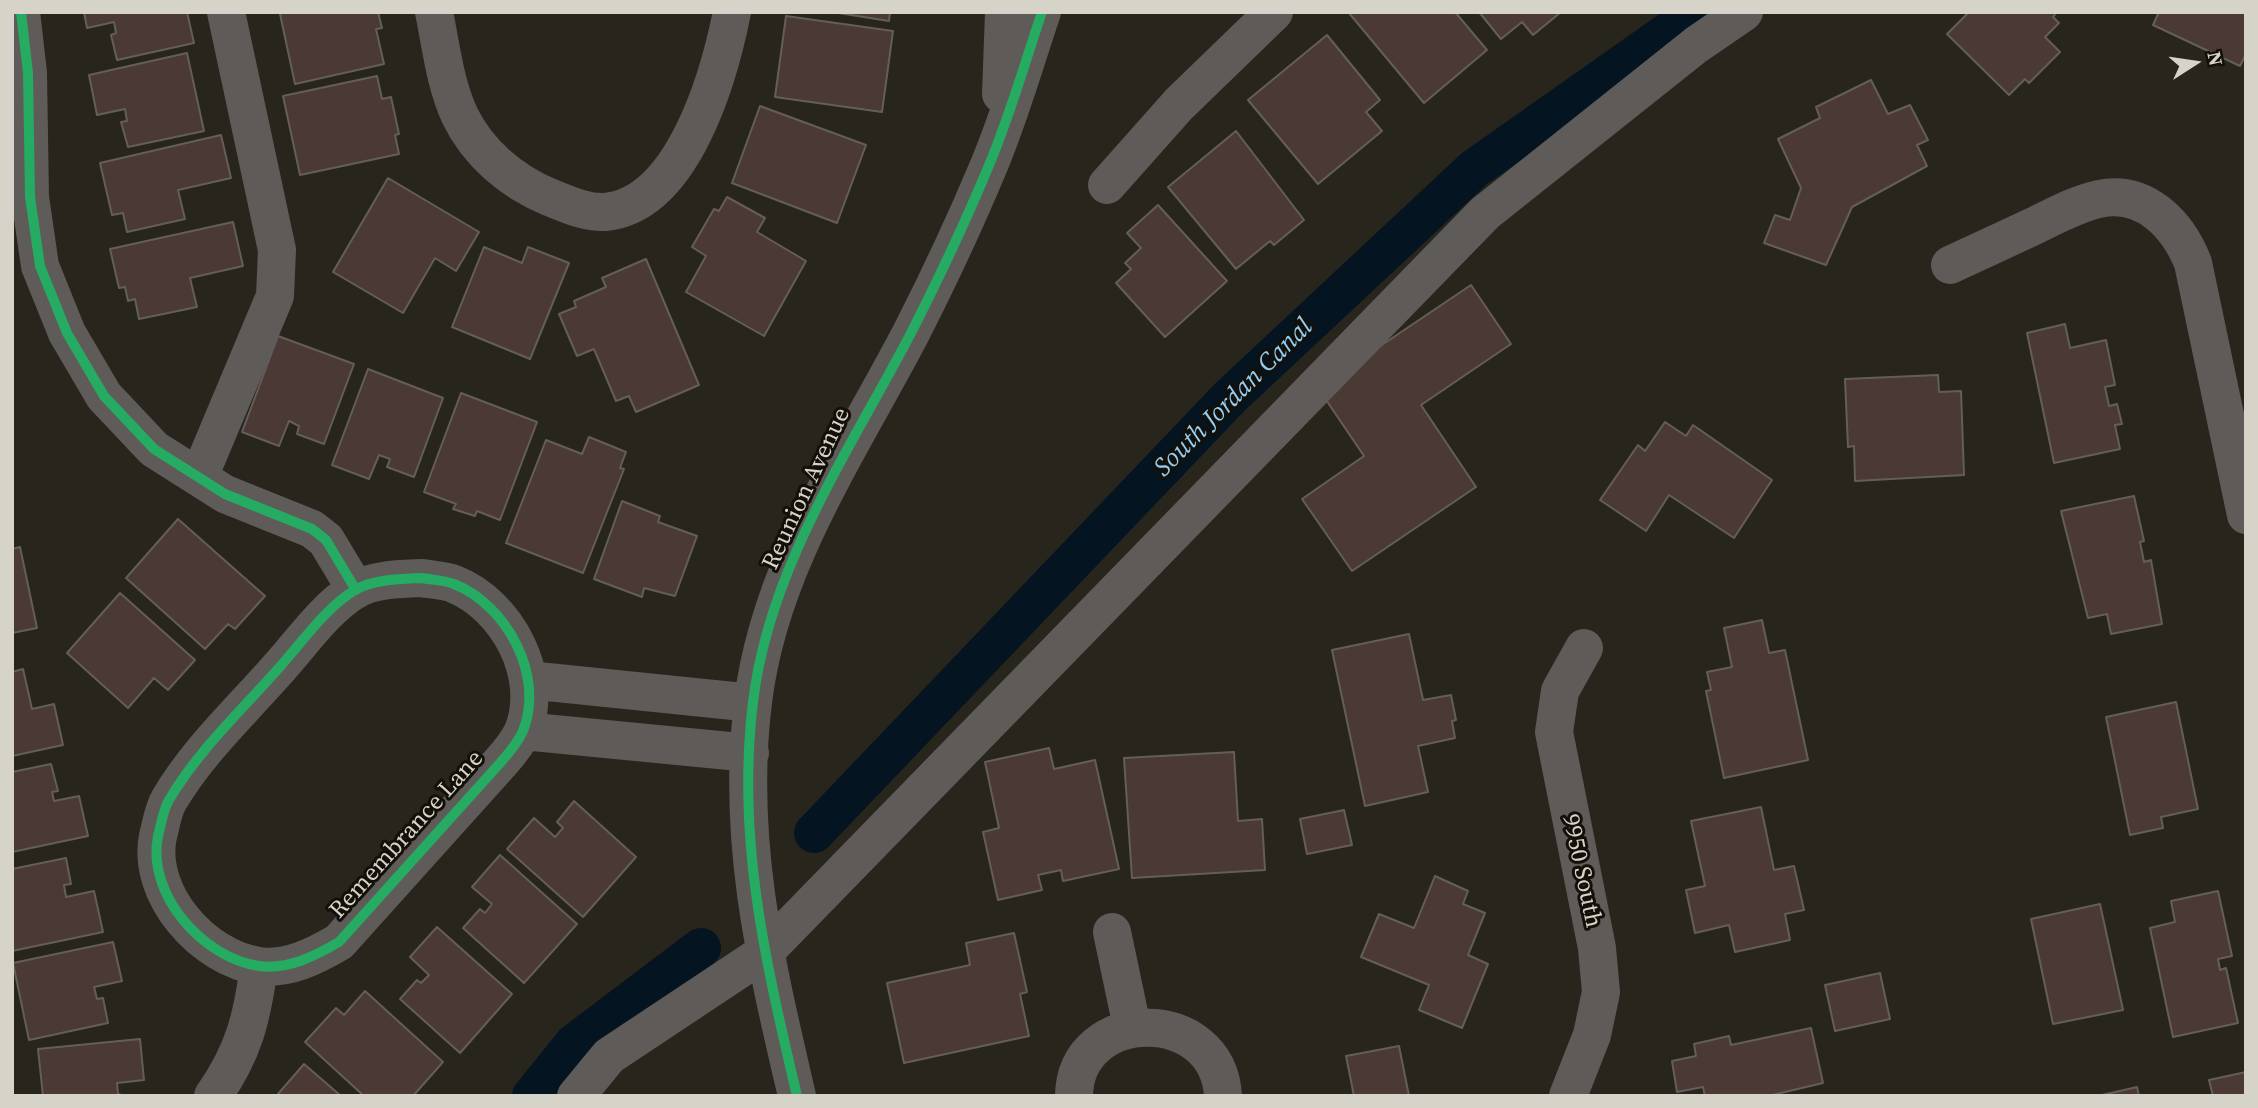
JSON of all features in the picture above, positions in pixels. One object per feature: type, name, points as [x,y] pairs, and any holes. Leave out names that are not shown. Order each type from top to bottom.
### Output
[{"type":"street","points":[[21,12],[28,73],[30,197],[40,266],[67,333],[104,396],[154,449],[225,494],[312,529],[326,540],[356,590],[390,580],[422,578],[454,584],[482,601],[505,624],[519,650],[528,680],[753,703]]},
{"type":"street","points":[[199,477],[275,296],[277,250],[226,12]]},
{"type":"street","points":[[434,12],[448,78],[460,115],[479,147],[506,173],[543,194],[581,210],[603,212],[624,208],[656,190],[685,146],[708,100],[732,12]]},
{"type":"street","name":"Reunion Avenue","points":[[1000,134],[1004,12]]},
{"type":"street","name":"Reunion Avenue","points":[[797,1096],[764,953],[750,865],[747,805],[753,703],[761,657],[790,569],[838,461],[911,332],[988,169],[1042,12]]},
{"type":"street","points":[[1107,186],[1179,104],[1274,12]]},
{"type":"street","points":[[576,1096],[610,1056],[764,953],[1485,214],[1696,45],[1744,12]]},
{"type":"street","points":[[1950,265],[2078,205],[2102,198],[2126,199],[2149,206],[2169,221],[2184,240],[2193,263],[2246,515]]},
{"type":"street","name":"Remembrance Lane","points":[[356,590],[326,615],[186,773],[167,804],[157,840],[161,877],[175,910],[196,936],[226,955],[259,966],[288,965],[315,956],[339,942],[501,762],[523,731],[528,706],[528,680]]},
{"type":"street","name":"9950 South","points":[[1568,1096],[1592,1035],[1601,992],[1599,959],[1554,732],[1560,691],[1584,648]]},
{"type":"street","points":[[638,742],[643,691]]},
{"type":"street","points":[[523,731],[750,752]]},
{"type":"street","points":[[1112,932],[1132,1027]]},
{"type":"street","points":[[213,1096],[241,1051],[255,998],[259,966]]},
{"type":"street","points":[[1074,1096],[1080,1068],[1093,1049],[1111,1035],[1132,1027],[1168,1029],[1199,1045],[1214,1064],[1223,1096]]},
{"type":"building","points":[[84,12],[187,12],[194,43],[117,60],[111,35],[116,33],[114,22],[87,28]]},
{"type":"building","points":[[378,12],[382,28],[376,29],[384,64],[295,84],[280,14]]},
{"type":"building","points":[[832,12],[890,12],[889,21]]},
{"type":"building","points":[[1455,12],[1487,50],[1424,103],[1349,13]]},
{"type":"building","points":[[1479,12],[1561,12],[1533,35],[1522,22],[1501,39]]},
{"type":"building","points":[[1969,12],[2057,12],[2053,17],[2059,23],[2045,37],[2060,52],[2029,83],[2025,79],[2009,95],[1947,34]]},
{"type":"building","points":[[2159,12],[2246,12],[2246,54],[2240,66],[2153,25]]},
{"type":"building","points":[[786,16],[893,31],[882,112],[775,97]]},
{"type":"building","points":[[1327,35],[1380,100],[1366,112],[1382,131],[1318,184],[1248,100]]},
{"type":"building","points":[[187,53],[204,131],[128,147],[121,122],[127,121],[125,109],[97,115],[89,75]]},
{"type":"building","points":[[377,76],[382,99],[391,97],[399,134],[395,135],[399,154],[300,175],[283,96]]},
{"type":"building","points":[[1871,80],[1888,114],[1910,105],[1928,140],[1917,145],[1927,166],[1852,207],[1826,265],[1764,243],[1775,215],[1790,220],[1801,188],[1778,139],[1820,118],[1816,107]]},
{"type":"building","points":[[760,106],[866,145],[837,223],[732,183]]},
{"type":"building","points":[[1236,131],[1304,220],[1274,245],[1270,241],[1236,269],[1168,187]]},
{"type":"building","points":[[221,135],[231,178],[178,190],[185,219],[127,232],[123,213],[112,215],[100,163]]},
{"type":"building","points":[[388,178],[479,232],[456,271],[435,258],[403,313],[333,272]]},
{"type":"building","points":[[727,197],[765,218],[757,232],[806,261],[764,336],[686,292],[706,256],[692,247],[714,209],[719,211]]},
{"type":"building","points":[[1158,205],[1227,281],[1165,337],[1116,283],[1131,269],[1125,263],[1141,248],[1127,233]]},
{"type":"building","points":[[233,222],[243,266],[190,278],[197,307],[139,319],[135,299],[128,301],[125,287],[119,288],[110,249]]},
{"type":"building","points":[[484,247],[522,263],[528,247],[569,263],[530,359],[452,327]]},
{"type":"building","points":[[646,259],[699,385],[636,412],[629,396],[616,401],[594,349],[577,356],[559,314],[576,307],[574,301],[606,287],[602,278]]},
{"type":"building","points":[[1471,285],[1511,344],[1421,405],[1476,487],[1352,571],[1302,499],[1364,456],[1318,388]]},
{"type":"building","points":[[2065,324],[2070,348],[2106,340],[2115,385],[2105,387],[2109,406],[2117,404],[2122,424],[2115,425],[2120,449],[2054,463],[2027,333]]},
{"type":"building","points":[[278,336],[354,364],[324,444],[297,434],[299,426],[289,421],[279,446],[242,432]]},
{"type":"building","points":[[368,369],[443,398],[414,477],[387,467],[390,459],[379,455],[369,479],[332,465]]},
{"type":"building","points":[[1938,375],[1939,392],[1961,391],[1964,475],[1855,481],[1854,446],[1848,447],[1845,379]]},
{"type":"building","points":[[461,393],[537,422],[500,520],[477,511],[475,516],[453,509],[456,504],[424,492]]},
{"type":"building","points":[[1665,422],[1686,436],[1693,425],[1772,480],[1734,538],[1669,495],[1646,531],[1600,500],[1638,445],[1645,451]]},
{"type":"building","points":[[589,437],[626,452],[620,468],[624,469],[583,573],[506,543],[546,440],[582,454]]},
{"type":"building","points":[[2134,496],[2144,541],[2140,542],[2144,562],[2151,560],[2162,624],[2111,634],[2107,614],[2088,618],[2061,511]]},
{"type":"building","points":[[622,501],[660,516],[658,522],[697,536],[675,596],[644,588],[642,597],[594,579]]},
{"type":"building","points":[[178,519],[265,596],[235,629],[228,624],[205,649],[126,578]]},
{"type":"building","points":[[20,547],[37,628],[12,633],[12,549]]},
{"type":"building","points":[[120,593],[195,660],[168,690],[154,678],[128,708],[67,653]]},
{"type":"building","points":[[1762,620],[1769,653],[1785,650],[1808,760],[1724,778],[1706,691],[1711,690],[1707,672],[1732,667],[1724,628]]},
{"type":"building","points":[[1409,634],[1423,700],[1451,695],[1456,720],[1452,721],[1455,738],[1418,746],[1428,792],[1365,806],[1332,650]]},
{"type":"building","points":[[23,669],[32,709],[54,704],[63,745],[12,756],[12,672]]},
{"type":"building","points":[[2176,702],[2198,809],[2161,817],[2163,828],[2130,835],[2106,717]]},
{"type":"building","points":[[1049,748],[1054,769],[1095,760],[1119,869],[1063,881],[1061,870],[1038,875],[1042,890],[998,900],[983,832],[999,828],[985,762]]},
{"type":"building","points":[[1234,752],[1238,821],[1262,819],[1265,870],[1132,878],[1124,758]]},
{"type":"building","points":[[51,764],[58,791],[52,792],[54,801],[79,796],[88,836],[12,852],[12,772]]},
{"type":"building","points":[[574,801],[636,857],[583,917],[507,849],[534,818],[555,837],[563,828],[557,822]]},
{"type":"building","points":[[1761,807],[1774,870],[1794,866],[1804,910],[1785,914],[1790,940],[1735,952],[1729,925],[1695,933],[1686,890],[1705,886],[1691,821]]},
{"type":"building","points":[[1344,810],[1352,845],[1307,854],[1300,819]]},
{"type":"building","points":[[500,855],[577,924],[524,983],[463,928],[480,909],[485,913],[492,904],[472,887]]},
{"type":"building","points":[[66,858],[71,884],[64,885],[66,897],[94,891],[103,932],[12,951],[12,869]]},
{"type":"building","points":[[1435,876],[1468,891],[1463,904],[1485,913],[1468,955],[1488,964],[1462,1028],[1419,1010],[1429,985],[1361,957],[1379,914],[1414,928]]},
{"type":"building","points":[[2218,891],[2232,956],[2218,959],[2220,970],[2226,968],[2238,1023],[2173,1037],[2150,928],[2175,922],[2171,901]]},
{"type":"building","points":[[2100,904],[2123,1010],[2053,1024],[2031,919]]},
{"type":"building","points":[[437,927],[512,994],[460,1053],[400,999],[417,980],[421,983],[429,975],[410,957]]},
{"type":"building","points":[[1014,933],[1027,992],[1020,994],[1029,1036],[904,1063],[887,983],[970,965],[966,943]]},
{"type":"building","points":[[113,942],[122,981],[94,987],[97,999],[103,998],[108,1023],[29,1040],[13,963]]},
{"type":"building","points":[[1880,973],[1890,1019],[1835,1031],[1825,985]]},
{"type":"building","points":[[365,991],[443,1062],[413,1096],[364,1096],[305,1042],[336,1008],[344,1015]]},
{"type":"building","points":[[1811,1028],[1823,1083],[1768,1096],[1705,1096],[1703,1087],[1677,1092],[1672,1061],[1696,1056],[1694,1044],[1729,1036],[1731,1045]]},
{"type":"building","points":[[140,1039],[144,1080],[117,1083],[118,1094],[125,1096],[43,1096],[38,1049]]},
{"type":"building","points":[[1399,1046],[1409,1096],[1354,1096],[1346,1056]]},
{"type":"building","points":[[304,1064],[341,1096],[280,1096],[278,1094]]},
{"type":"building","points":[[2246,1072],[2246,1096],[2213,1096],[2209,1080]]},
{"type":"building","points":[[2137,1087],[2139,1096],[2098,1096]]},
{"type":"waterway","name":"South Jordan Canal","points":[[814,833],[1230,397],[1474,169],[1697,12]]},
{"type":"waterway","name":"South Jordan Canal","points":[[532,1096],[574,1044],[701,948]]},
{"type":"cycle path","points":[[21,12],[28,73],[30,197],[40,266],[67,333],[104,396],[154,449],[225,494],[312,529],[326,540],[356,590]]},
{"type":"cycle path","points":[[797,1096],[765,949],[751,852],[749,753],[753,702],[762,652],[776,604],[815,511],[911,333],[978,191],[1002,131],[1042,12]]},
{"type":"cycle path","points":[[422,578],[450,583],[473,594],[505,625],[517,645],[529,688],[529,710],[521,735],[501,762],[339,942],[301,961],[270,967],[238,960],[218,950],[199,937],[183,920],[170,901],[161,880],[157,858],[158,836],[169,800],[206,749],[333,607],[355,590],[371,584],[422,578]]}]
